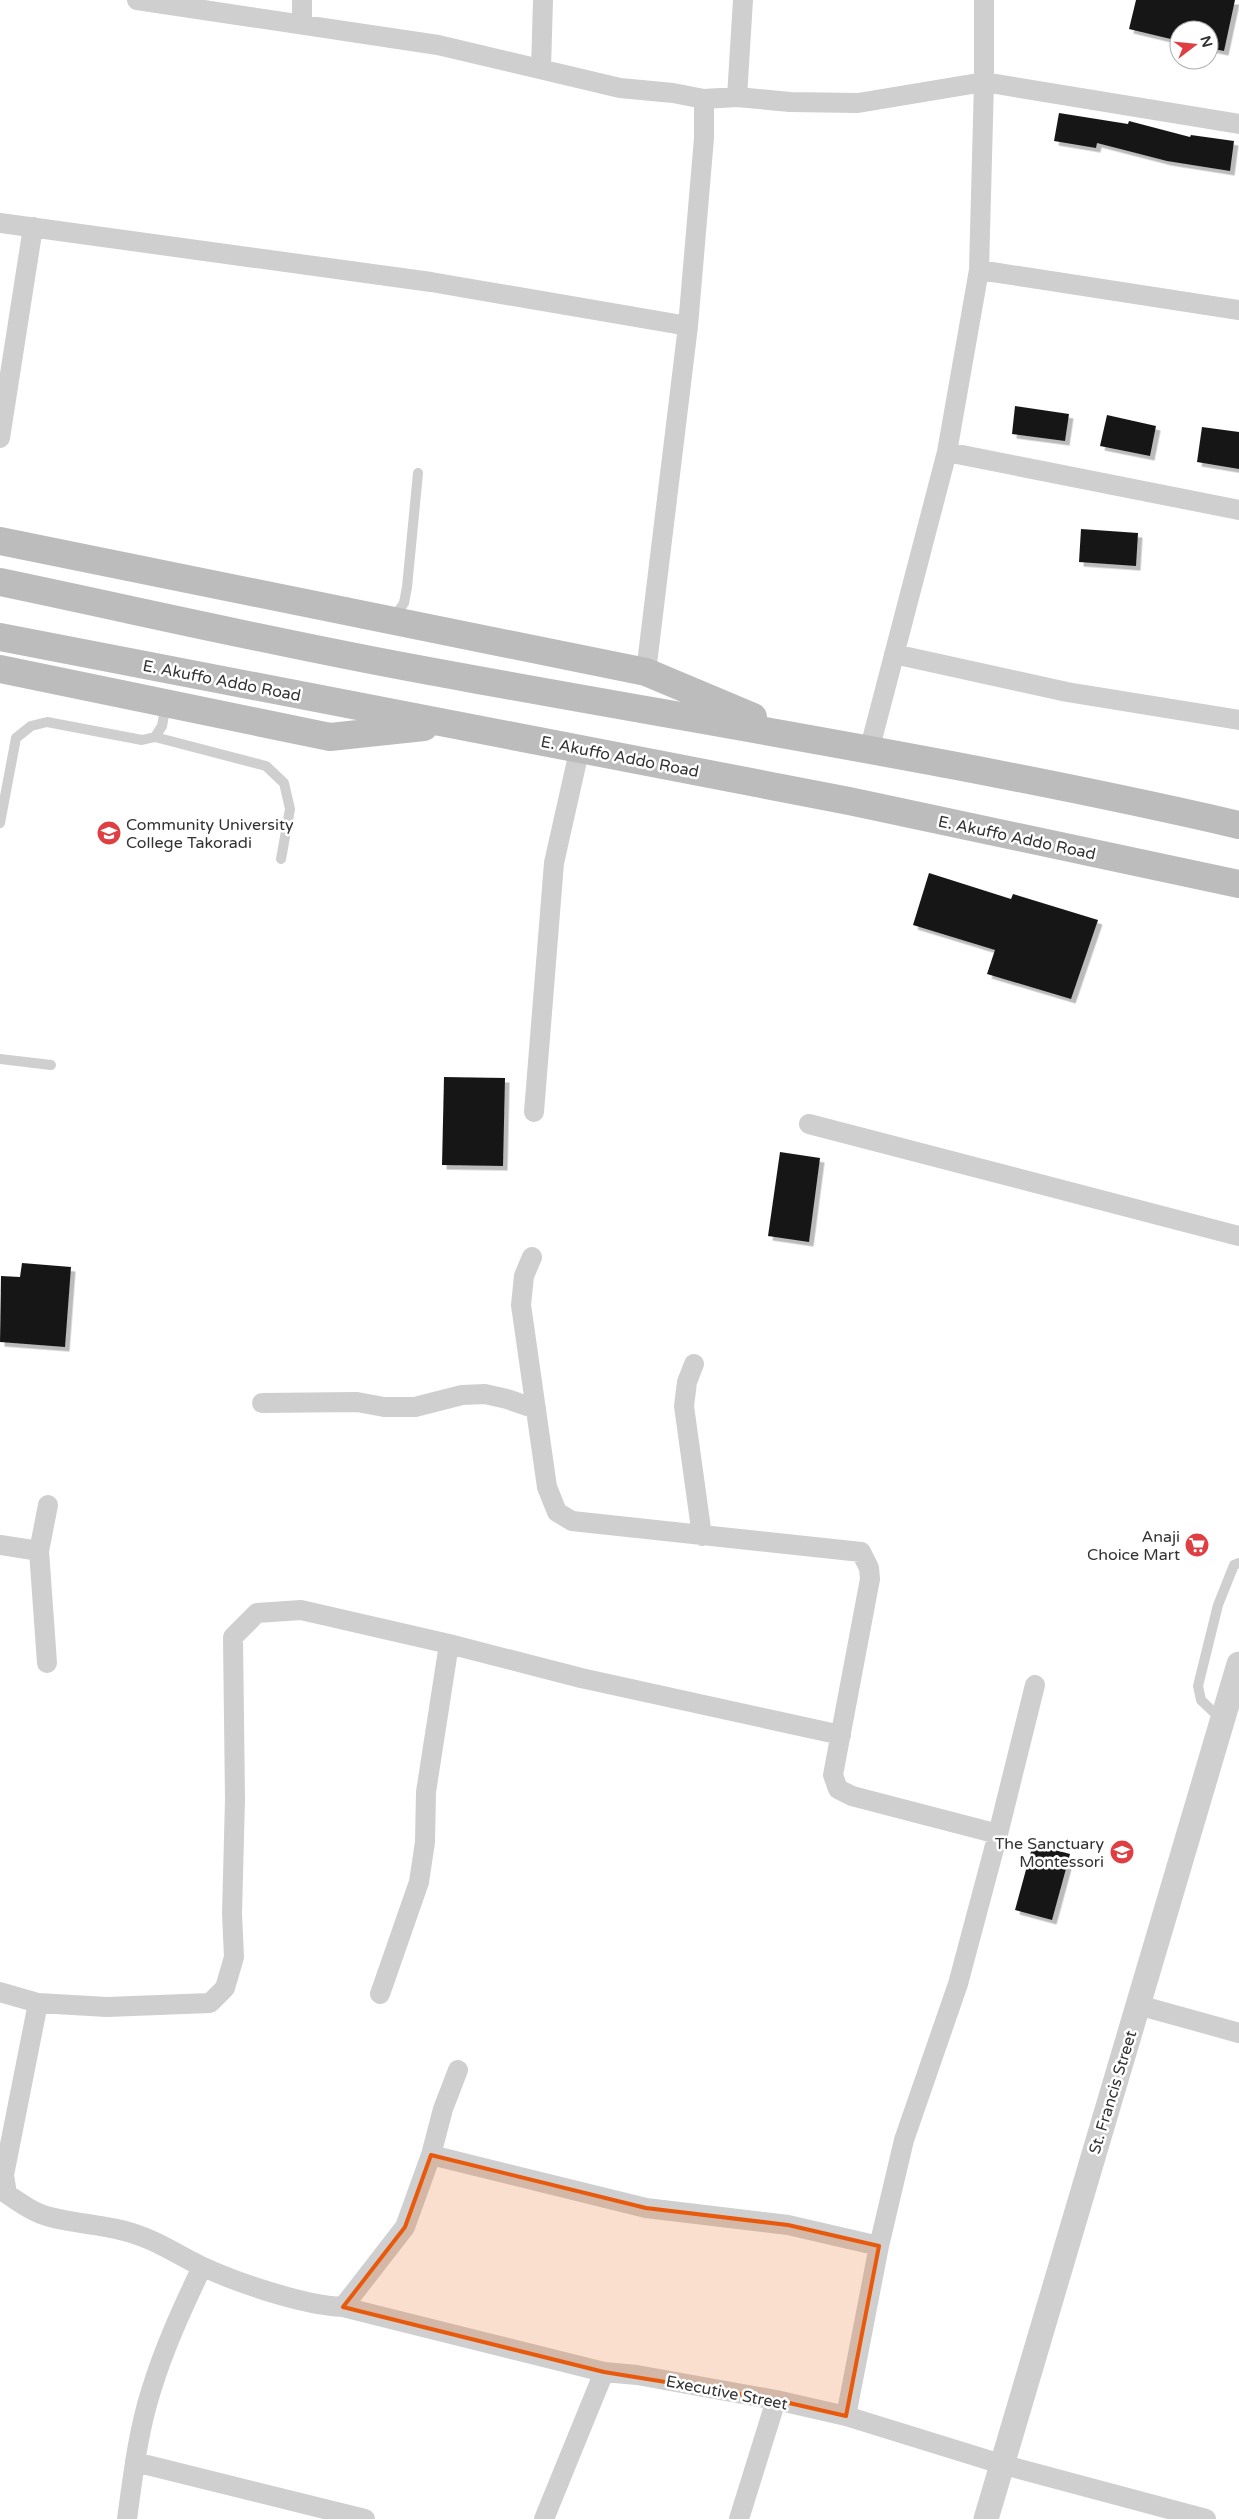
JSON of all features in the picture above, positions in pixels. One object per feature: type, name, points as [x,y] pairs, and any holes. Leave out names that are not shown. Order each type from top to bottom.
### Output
[{"type":"main road","points":[[0,541],[646,672],[798,736]]},
{"type":"main road","points":[[0,582],[426,671],[798,736],[1150,804],[1239,825]]},
{"type":"main road","name":"E. Akuffo Addo Road","points":[[0,637],[580,747],[839,799],[1239,884]]},
{"type":"main road","points":[[0,670],[330,737],[453,724]]},
{"type":"street","points":[[137,0],[438,45],[620,88],[673,93],[704,100],[737,97],[790,102],[858,102],[984,82],[1239,124]]},
{"type":"street","points":[[302,0],[302,24]]},
{"type":"street","points":[[541,69],[543,0]]},
{"type":"street","points":[[737,97],[743,0]]},
{"type":"street","points":[[869,751],[947,452],[979,270],[984,82],[984,0]]},
{"type":"street","points":[[646,672],[688,326],[704,138],[704,100]]},
{"type":"street","points":[[0,223],[431,282],[688,326]]},
{"type":"street","points":[[0,438],[33,227]]},
{"type":"street","points":[[979,270],[1239,310]]},
{"type":"street","points":[[947,452],[1239,510]]},
{"type":"street","points":[[894,654],[1067,692],[1239,720]]},
{"type":"street","points":[[534,1112],[554,863],[580,747]]},
{"type":"street","points":[[809,1124],[1239,1236]]},
{"type":"street","points":[[532,1257],[524,1276],[521,1305],[548,1487],[557,1512],[572,1521],[702,1536],[840,1548],[861,1552],[869,1568],[870,1579],[833,1775],[838,1789],[852,1796],[998,1834]]},
{"type":"street","points":[[694,1364],[687,1382],[684,1406],[702,1536]]},
{"type":"street","points":[[262,1403],[356,1402],[384,1407],[416,1407],[462,1396],[485,1394],[536,1409]]},
{"type":"street","points":[[47,1663],[39,1551],[48,1505]]},
{"type":"street","points":[[0,1545],[39,1551]]},
{"type":"street","points":[[0,1992],[38,2003],[107,2007],[210,2003],[225,1988],[234,1957],[232,1914],[235,1799],[233,1637],[257,1613],[301,1610],[449,1644],[581,1678],[841,1735]]},
{"type":"street","points":[[380,1994],[419,1882],[425,1842],[426,1792],[449,1644]]},
{"type":"street","name":"St. Francis Street","points":[[986,2519],[1222,1720],[1237,1678]]},
{"type":"street","points":[[846,2416],[879,2246],[904,2140],[958,1984],[1035,1685]]},
{"type":"street","name":"Executive Street","points":[[38,2003],[4,2175],[7,2194],[26,2207],[49,2217],[124,2230],[144,2237],[202,2267],[304,2300],[343,2306],[604,2372],[637,2375],[776,2400],[846,2416],[1001,2464],[1206,2519]]},
{"type":"street","points":[[1138,2005],[1239,2033]]},
{"type":"street","points":[[343,2306],[405,2227],[431,2155],[442,2109],[458,2070]]},
{"type":"street","points":[[431,2155],[646,2208],[788,2225],[879,2246]]},
{"type":"street","points":[[127,2519],[135,2462],[150,2392],[174,2326],[202,2267]]},
{"type":"street","points":[[544,2519],[604,2372]]},
{"type":"street","points":[[739,2519],[776,2400]]},
{"type":"street","points":[[135,2462],[365,2519]]},
{"type":"lane","points":[[392,620],[404,603],[407,587],[418,473]]},
{"type":"lane","points":[[155,738],[162,726],[166,703]]},
{"type":"lane","points":[[0,823],[16,738],[30,726],[47,722],[142,740],[155,738],[266,766],[284,783],[290,809],[281,859]]},
{"type":"lane","points":[[0,1059],[51,1065]]},
{"type":"lane","points":[[1222,1720],[1201,1700],[1198,1686],[1218,1605],[1234,1565],[1239,1563]]},
{"type":"highlighted area","points":[[431,2155],[646,2208],[788,2225],[879,2246],[846,2416],[776,2400],[604,2372],[343,2307],[405,2227]]},
{"type":"building","points":[[1136,0],[1235,0],[1224,51],[1219,50],[1219,20],[1169,20],[1169,39],[1129,29]]},
{"type":"building","points":[[1059,113],[1128,124],[1129,121],[1190,137],[1191,135],[1234,141],[1230,171],[1167,161],[1097,143],[1096,148],[1054,141]]},
{"type":"building","points":[[1015,406],[1069,414],[1065,441],[1012,434]]},
{"type":"building","points":[[1107,415],[1156,426],[1150,456],[1100,446]]},
{"type":"building","points":[[1202,427],[1239,432],[1239,469],[1197,462]]},
{"type":"building","points":[[1081,529],[1138,533],[1136,566],[1079,562]]},
{"type":"building","points":[[929,873],[1011,899],[1013,894],[1098,920],[1071,999],[987,974],[995,950],[913,925]]},
{"type":"building","points":[[444,1077],[505,1078],[503,1166],[442,1165]]},
{"type":"building","points":[[780,1152],[820,1158],[809,1242],[768,1236]]},
{"type":"building","points":[[22,1263],[71,1267],[65,1347],[0,1342],[1,1276],[20,1277]]},
{"type":"building","points":[[1033,1844],[1070,1854],[1052,1920],[1015,1910]]},
{"type":"place","name":"Community University College Takoradi","points":[[109,833]]},
{"type":"place","name":"Anaji Choice Mart","points":[[1197,1545]]},
{"type":"place","name":"The Sanctuary Montessori","points":[[1122,1852]]}]
